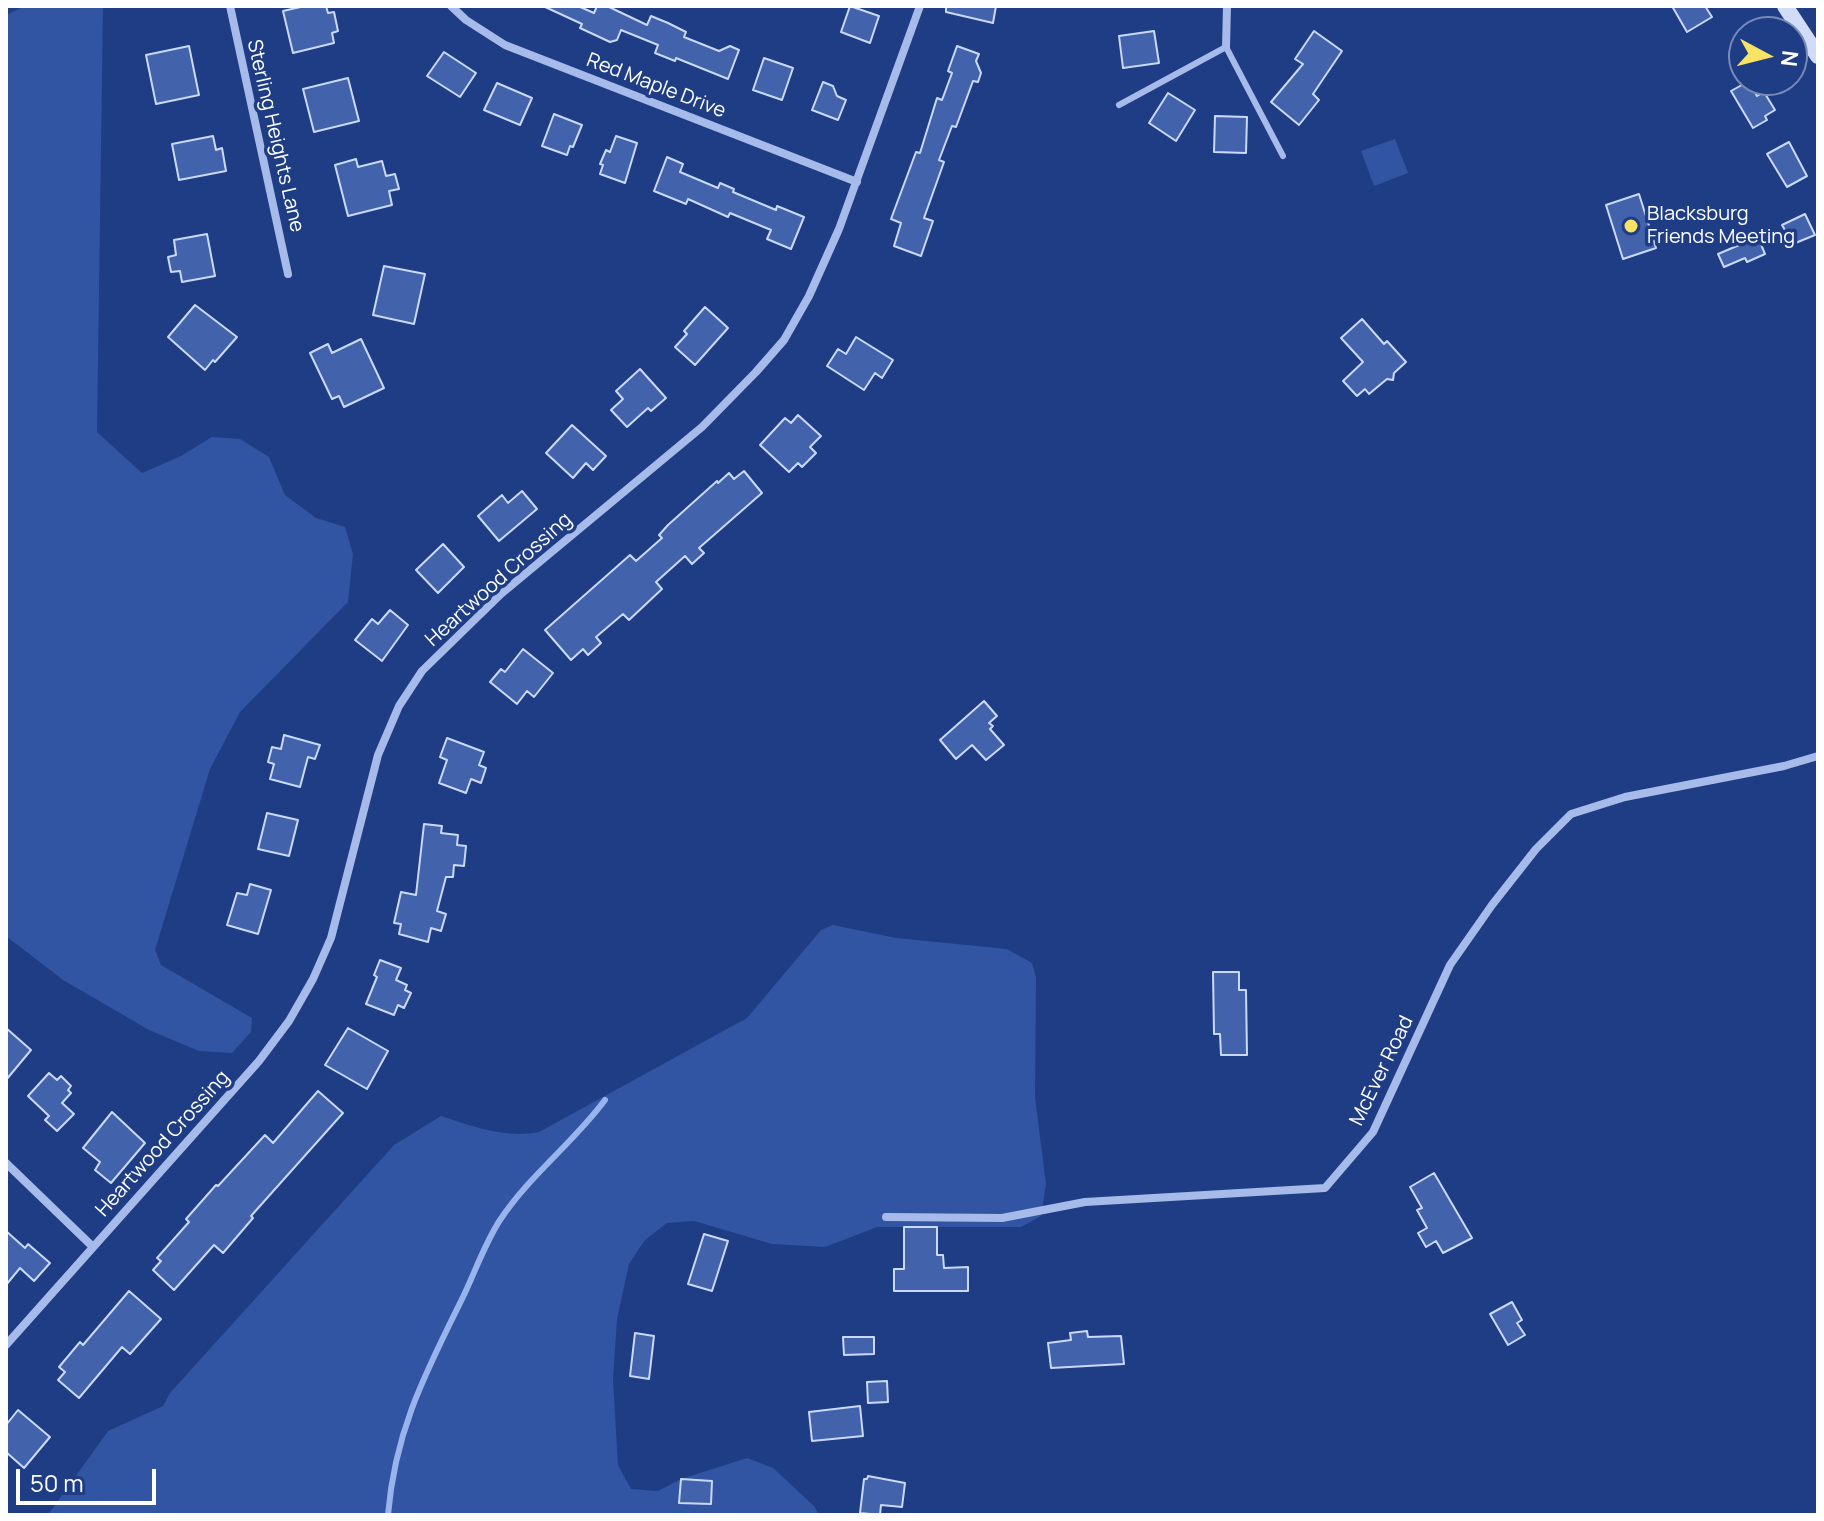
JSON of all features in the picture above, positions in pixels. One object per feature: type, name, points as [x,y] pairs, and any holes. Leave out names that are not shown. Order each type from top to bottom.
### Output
[{"type":"street","name":"Sterling Heights Lane","points":[[230,6],[288,274]]},
{"type":"street","name":"Red Maple Drive","points":[[451,6],[466,20],[505,45],[857,182]]},
{"type":"street","name":"Heartwood Crossing","points":[[6,1345],[259,1061],[289,1021],[331,938],[378,755],[399,706],[422,671],[501,594],[702,427],[784,340],[809,296],[857,182],[920,6]]},
{"type":"street","points":[[1226,47],[1227,6]]},
{"type":"street","points":[[1785,6],[1818,56]]},
{"type":"street","name":"McEver Road","points":[[886,1217],[1002,1218],[1085,1202],[1325,1188],[1373,1132],[1450,965],[1536,849],[1571,814],[1625,797],[1784,766],[1818,756]]},
{"type":"street","points":[[6,1163],[92,1246]]},
{"type":"lane","points":[[1119,105],[1226,47],[1283,156]]},
{"type":"shaded area","points":[[25,6],[103,6],[97,432],[142,473],[181,456],[212,437],[240,439],[269,457],[285,495],[316,518],[345,527],[353,554],[348,602],[240,712],[210,769],[155,950],[161,965],[252,1018],[251,1032],[232,1053],[199,1051],[149,1030],[63,980],[6,936],[6,15]]},
{"type":"shaded area","points":[[1395,139],[1408,173],[1374,186],[1361,151]]},
{"type":"shaded area","points":[[833,925],[896,938],[1007,949],[1032,963],[1036,977],[1035,1097],[1046,1184],[1041,1216],[1021,1227],[877,1227],[825,1247],[772,1244],[694,1221],[667,1223],[645,1240],[629,1264],[617,1319],[613,1380],[618,1465],[631,1489],[658,1491],[681,1479],[747,1458],[773,1468],[814,1506],[819,1515],[48,1515],[108,1431],[163,1406],[170,1393],[394,1145],[441,1116],[502,1133],[539,1132],[747,1018],[821,930]]},
{"type":"building","points":[[305,6],[326,6],[328,13],[334,12],[338,31],[332,33],[334,43],[293,53],[283,11]]},
{"type":"building","points":[[543,6],[578,6],[594,13],[597,6],[607,6],[647,25],[651,16],[686,32],[684,37],[719,51],[730,46],[739,50],[728,79],[655,53],[658,45],[621,30],[617,40],[610,42],[580,28],[582,24]]},
{"type":"building","points":[[850,6],[879,16],[870,43],[841,32]]},
{"type":"building","points":[[946,6],[996,6],[993,23],[946,12]]},
{"type":"building","points":[[1672,6],[1705,6],[1712,17],[1687,32]]},
{"type":"building","points":[[1154,31],[1159,63],[1123,68],[1119,36]]},
{"type":"building","points":[[1314,31],[1342,51],[1313,94],[1319,100],[1299,125],[1271,102],[1303,64],[1295,59]]},
{"type":"building","points":[[189,46],[199,95],[156,104],[146,55]]},
{"type":"building","points":[[957,46],[979,54],[976,61],[981,73],[978,82],[973,81],[956,127],[952,126],[939,160],[944,162],[924,218],[933,221],[921,256],[894,246],[901,223],[891,219],[916,152],[920,153],[937,98],[942,100],[952,73],[948,71]]},
{"type":"building","points":[[444,52],[476,73],[460,97],[427,76]]},
{"type":"building","points":[[764,58],[793,68],[782,100],[753,90]]},
{"type":"building","points":[[348,78],[359,121],[314,132],[303,89]]},
{"type":"building","points":[[823,82],[833,86],[837,96],[846,100],[838,120],[812,110]]},
{"type":"building","points":[[497,83],[532,98],[520,125],[484,110]]},
{"type":"building","points":[[1168,93],[1195,110],[1176,141],[1149,123]]},
{"type":"building","points":[[1734,96],[1766,96],[1775,110],[1765,116],[1767,120],[1753,128]]},
{"type":"building","points":[[554,114],[582,125],[567,155],[542,146]]},
{"type":"building","points":[[1215,116],[1247,117],[1246,153],[1214,152]]},
{"type":"building","points":[[213,136],[216,150],[222,148],[226,171],[179,180],[172,144]]},
{"type":"building","points":[[616,136],[637,143],[625,183],[600,174],[603,165],[600,164],[606,150],[610,152]]},
{"type":"building","points":[[1789,142],[1807,176],[1787,187],[1767,154]]},
{"type":"building","points":[[667,157],[683,164],[680,172],[718,188],[720,183],[734,189],[733,192],[776,210],[777,206],[804,217],[791,249],[767,239],[771,230],[730,213],[728,217],[688,199],[686,204],[654,191]]},
{"type":"building","points":[[356,159],[358,167],[382,161],[386,176],[395,174],[399,189],[389,191],[392,205],[348,216],[335,165]]},
{"type":"building","name":"Blacksburg Friends Meeting","points":[[1639,194],[1656,248],[1623,259],[1606,205]]},
{"type":"building","points":[[1805,214],[1815,235],[1793,244],[1782,225]]},
{"type":"building","points":[[207,234],[215,276],[182,282],[180,271],[171,272],[168,257],[176,255],[174,240]]},
{"type":"building","points":[[1758,237],[1765,254],[1724,267],[1718,254]]},
{"type":"building","points":[[384,266],[425,274],[414,324],[373,315]]},
{"type":"building","points":[[195,305],[237,337],[205,370],[168,337]]},
{"type":"building","points":[[705,307],[728,328],[695,365],[675,347]]},
{"type":"building","points":[[1362,319],[1384,344],[1387,341],[1406,362],[1394,373],[1393,380],[1387,379],[1369,394],[1365,389],[1357,396],[1343,381],[1363,362],[1341,338]]},
{"type":"building","points":[[856,337],[893,360],[882,378],[875,373],[864,390],[827,366],[838,349],[846,354]]},
{"type":"building","points":[[361,339],[384,388],[344,407],[339,396],[332,399],[310,353],[328,344],[332,353]]},
{"type":"building","points":[[640,369],[666,398],[651,411],[648,408],[627,427],[611,410],[623,399],[616,391]]},
{"type":"building","points":[[798,415],[821,436],[810,447],[816,453],[802,467],[798,463],[789,472],[760,445],[785,418],[791,423]]},
{"type":"building","points":[[572,425],[606,456],[593,470],[586,463],[573,478],[546,453]]},
{"type":"building","points":[[744,471],[762,493],[699,548],[704,553],[692,564],[685,556],[656,582],[662,589],[629,620],[623,614],[596,637],[601,643],[588,655],[583,649],[571,660],[545,630],[630,555],[636,561],[662,538],[659,535],[668,525],[717,481],[729,473],[734,479]]},
{"type":"building","points":[[522,491],[537,509],[499,541],[478,516],[502,495],[508,503]]},
{"type":"building","points":[[443,544],[464,567],[438,593],[416,570]]},
{"type":"building","points":[[390,610],[408,625],[382,661],[355,640],[372,619],[378,624]]},
{"type":"building","points":[[523,649],[553,673],[534,697],[527,691],[517,704],[490,682],[501,669],[505,672]]},
{"type":"building","points":[[984,701],[997,716],[989,723],[993,726],[990,729],[1004,745],[986,760],[972,745],[956,759],[940,740]]},
{"type":"building","points":[[284,735],[320,745],[315,759],[308,757],[300,787],[270,779],[274,764],[268,762],[272,747],[281,749]]},
{"type":"building","points":[[447,738],[484,752],[479,765],[486,768],[481,783],[471,779],[466,793],[439,783],[447,760],[440,757]]},
{"type":"building","points":[[267,813],[298,820],[289,856],[258,849]]},
{"type":"building","points":[[424,824],[442,826],[441,833],[458,835],[457,845],[466,846],[464,866],[454,865],[453,877],[446,877],[437,911],[446,914],[441,931],[431,928],[428,942],[399,934],[401,924],[394,923],[401,892],[416,895]]},
{"type":"building","points":[[250,884],[271,890],[258,934],[227,925],[237,893],[247,895]]},
{"type":"building","points":[[380,960],[401,968],[396,980],[407,985],[405,990],[411,993],[404,1008],[398,1005],[394,1015],[366,1004]]},
{"type":"building","points":[[1213,972],[1239,972],[1239,990],[1246,990],[1247,1055],[1221,1055],[1220,1034],[1214,1034]]},
{"type":"building","points":[[6,1028],[31,1050],[6,1080]]},
{"type":"building","points":[[348,1028],[388,1051],[367,1089],[325,1065]]},
{"type":"building","points":[[49,1073],[57,1080],[61,1076],[71,1086],[68,1090],[71,1093],[62,1103],[74,1114],[57,1131],[45,1120],[49,1116],[28,1096]]},
{"type":"building","points":[[318,1091],[343,1113],[251,1216],[253,1218],[223,1253],[214,1245],[174,1290],[153,1270],[161,1261],[157,1258],[216,1185],[265,1135],[273,1143]]},
{"type":"building","points":[[112,1112],[145,1143],[111,1183],[95,1170],[100,1162],[83,1148]]},
{"type":"building","points":[[1434,1173],[1472,1238],[1443,1253],[1436,1241],[1426,1247],[1418,1233],[1427,1228],[1417,1210],[1422,1208],[1410,1187]]},
{"type":"building","points":[[904,1227],[937,1227],[937,1255],[943,1255],[944,1268],[968,1267],[968,1291],[894,1291],[894,1269],[904,1269]]},
{"type":"building","points":[[6,1231],[25,1248],[28,1244],[50,1263],[34,1281],[20,1268],[6,1285]]},
{"type":"building","points":[[704,1234],[728,1241],[712,1291],[688,1284]]},
{"type":"building","points":[[129,1291],[161,1319],[130,1354],[122,1347],[79,1398],[58,1380],[65,1372],[59,1367],[80,1342],[83,1345]]},
{"type":"building","points":[[1512,1302],[1522,1320],[1517,1323],[1525,1335],[1508,1345],[1490,1314]]},
{"type":"building","points":[[1087,1331],[1088,1337],[1121,1336],[1124,1364],[1051,1368],[1048,1343],[1071,1340],[1070,1333]]},
{"type":"building","points":[[635,1333],[654,1336],[649,1379],[630,1376]]},
{"type":"building","points":[[843,1337],[874,1337],[874,1354],[844,1355]]},
{"type":"building","points":[[887,1381],[888,1402],[868,1403],[867,1382]]},
{"type":"building","points":[[860,1406],[863,1436],[812,1441],[809,1412]]},
{"type":"building","points":[[18,1410],[50,1437],[24,1468],[6,1452],[6,1425]]},
{"type":"building","points":[[868,1476],[905,1483],[902,1507],[881,1505],[880,1515],[860,1513],[864,1479]]},
{"type":"building","points":[[681,1479],[712,1481],[711,1504],[679,1503]]},
{"type":"waterway","points":[[388,1515],[397,1456],[414,1402],[490,1238],[525,1188],[605,1100]]},
{"type":"place","name":"Blacksburg Friends Meeting","points":[[1631,226]]}]
